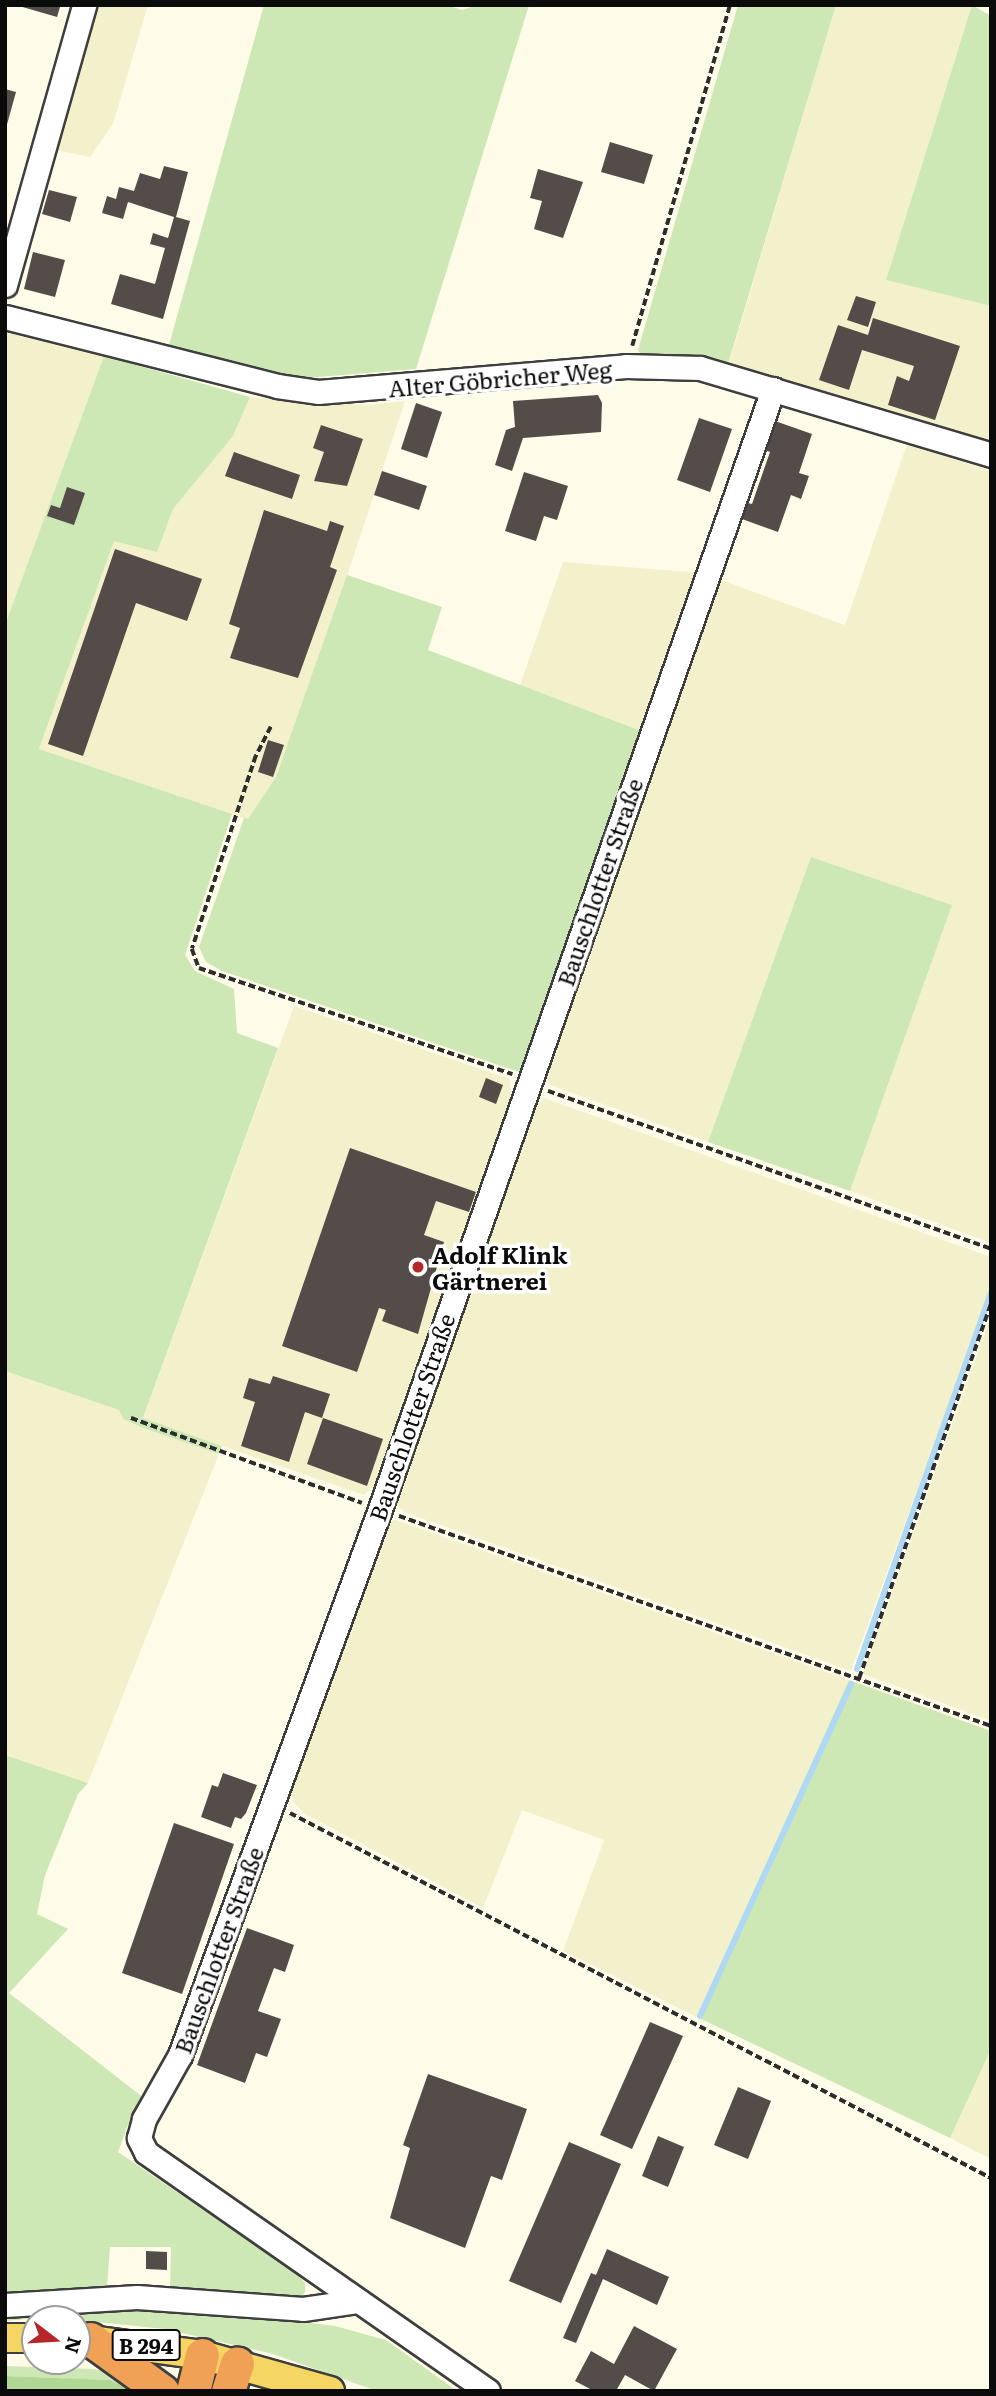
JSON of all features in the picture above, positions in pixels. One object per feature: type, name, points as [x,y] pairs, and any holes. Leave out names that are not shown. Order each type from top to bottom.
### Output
[{"type":"highway","points":[[91,2344],[162,2391]]},
{"type":"highway","points":[[193,2391],[201,2355]]},
{"type":"main road","name":"B 294","points":[[91,2340],[201,2355],[232,2377],[330,2391]]},
{"type":"street","points":[[5,285],[84,5]]},
{"type":"street","name":"Alter Göbricher Weg","points":[[5,317],[297,391],[475,382],[626,366],[700,368],[991,455]]},
{"type":"street","name":"Bauschlotter Straße","points":[[488,2391],[146,2152],[139,2138],[140,2128],[180,2055],[380,1509],[773,389]]},
{"type":"street","points":[[5,2305],[137,2297],[322,2309],[358,2301]]},
{"type":"path","points":[[626,366],[730,5]]},
{"type":"path","points":[[271,727],[256,756],[192,949],[199,968],[529,1080],[550,1091],[991,1250]]},
{"type":"path","points":[[859,1678],[991,1304]]},
{"type":"path","points":[[131,1418],[991,1726]]},
{"type":"path","points":[[272,1804],[991,2178]]},
{"type":"shaded area","points":[[92,5],[148,5],[113,124],[90,157],[51,149]]},
{"type":"shaded area","points":[[836,5],[972,5],[886,280],[991,306],[991,454],[726,373]]},
{"type":"shaded area","points":[[5,331],[104,356],[5,625]]},
{"type":"shaded area","points":[[250,397],[367,405],[405,401],[304,706],[276,777],[248,820],[39,749],[114,540],[157,551],[173,509],[233,436]]},
{"type":"shaded area","points":[[907,444],[991,471],[991,1243],[850,1191],[952,905],[811,857],[708,1142],[550,1085],[542,1069],[721,580],[845,625]]},
{"type":"shaded area","points":[[563,562],[702,573],[644,732],[520,685]]},
{"type":"shaded area","points":[[294,1006],[510,1079],[511,1111],[385,1475],[364,1495],[143,1419]]},
{"type":"shaded area","points":[[544,1098],[991,1257],[991,1288],[851,1671],[404,1512],[396,1504],[393,1493],[527,1113]]},
{"type":"shaded area","points":[[991,1316],[991,1721],[863,1674]]},
{"type":"shaded area","points":[[5,1371],[119,1410],[123,1419],[143,1428],[219,1454],[88,1783],[5,1755]]},
{"type":"shaded area","points":[[396,1520],[849,1680],[697,2017],[563,1951],[604,1840],[522,1810],[483,1908],[305,1814],[294,1803],[288,1786],[388,1521]]},
{"type":"shaded area","points":[[991,2049],[991,2159],[950,2138]]},
{"type":"green space","points":[[264,5],[447,5],[462,10],[478,5],[529,5],[416,369],[294,379],[169,345]]},
{"type":"green space","points":[[738,5],[836,5],[727,367],[643,358],[638,350]]},
{"type":"green space","points":[[972,5],[991,16],[991,306],[886,280]]},
{"type":"green space","points":[[104,356],[250,397],[233,436],[173,509],[157,552],[114,541],[39,749],[232,814],[185,955],[195,971],[234,989],[237,1033],[278,1048],[143,1418],[222,1446],[219,1454],[143,1428],[123,1419],[119,1410],[5,1371],[5,625]]},
{"type":"green space","points":[[347,575],[442,607],[428,650],[644,732],[527,1066],[519,1072],[222,971],[206,962],[199,947],[244,818],[248,819],[276,777]]},
{"type":"green space","points":[[811,857],[952,905],[850,1191],[708,1142]]},
{"type":"green space","points":[[849,1680],[991,1731],[991,2049],[950,2138],[697,2017]]},
{"type":"green space","points":[[5,1755],[88,1783],[78,1794],[45,1875],[37,1914],[68,1929],[9,1993],[149,2102],[128,2125],[118,2152],[296,2273],[305,2283],[305,2292],[299,2300],[170,2288],[171,2247],[110,2247],[107,2287],[5,2293]]},
{"type":"green space","points":[[91,2307],[207,2310],[335,2326],[386,2340],[457,2391],[377,2391],[273,2354],[165,2329],[91,2321]]},
{"type":"green space","points":[[21,2309],[21,2320],[5,2321],[5,2311]]},
{"type":"green space","points":[[5,2366],[21,2367],[21,2375],[91,2375],[93,2369],[119,2374],[147,2391],[133,2391],[110,2380],[5,2376]]},
{"type":"green space","points":[[5,2376],[110,2380],[133,2391],[5,2391]]},
{"type":"building","points":[[19,6],[60,7],[57,17]]},
{"type":"building","points":[[5,89],[16,92],[6,128],[5,127]]},
{"type":"building","points":[[610,142],[653,155],[644,184],[601,172]]},
{"type":"building","points":[[164,166],[188,172],[176,217],[190,221],[163,319],[111,304],[120,274],[155,284],[165,248],[150,244],[153,233],[168,238],[174,217],[128,202],[123,219],[102,213],[107,196],[116,199],[119,187],[134,191],[140,173],[160,179]]},
{"type":"building","points":[[538,169],[583,182],[563,238],[534,229],[542,201],[530,198]]},
{"type":"building","points":[[49,190],[77,197],[70,222],[42,214]]},
{"type":"building","points":[[33,252],[65,260],[55,297],[24,289]]},
{"type":"building","points":[[856,296],[876,302],[868,327],[847,320]]},
{"type":"building","points":[[873,318],[960,346],[935,420],[888,405],[897,376],[909,381],[914,366],[862,350],[849,390],[819,380],[838,325],[868,335]]},
{"type":"building","points":[[598,395],[602,403],[601,432],[523,438],[512,471],[495,465],[506,430],[515,427],[513,401]]},
{"type":"building","points":[[416,403],[442,412],[427,458],[401,449]]},
{"type":"building","points":[[699,418],[732,429],[710,492],[677,480]]},
{"type":"building","points":[[775,421],[812,434],[799,473],[809,476],[801,499],[791,495],[778,532],[742,519],[748,503],[752,504],[770,452],[765,450]]},
{"type":"building","points":[[321,425],[363,439],[347,486],[314,481],[324,452],[313,448]]},
{"type":"building","points":[[234,452],[300,475],[292,499],[225,476]]},
{"type":"building","points":[[382,471],[427,486],[419,510],[374,495]]},
{"type":"building","points":[[524,472],[568,486],[557,520],[544,516],[536,541],[505,531]]},
{"type":"building","points":[[67,487],[85,493],[74,525],[47,516],[51,505],[60,508]]},
{"type":"building","points":[[264,510],[327,531],[330,521],[344,526],[330,567],[337,570],[298,678],[230,658],[240,628],[229,624]]},
{"type":"building","points":[[115,549],[202,579],[187,621],[136,603],[83,756],[48,744]]},
{"type":"building","points":[[268,740],[284,745],[273,777],[258,772]]},
{"type":"building","points":[[486,1078],[503,1085],[496,1104],[479,1097]]},
{"type":"building","points":[[350,1148],[476,1192],[469,1212],[436,1201],[424,1235],[444,1242],[418,1334],[382,1321],[386,1310],[379,1308],[357,1372],[282,1346]]},
{"type":"building","points":[[273,1376],[330,1394],[322,1418],[305,1412],[289,1462],[241,1446],[255,1402],[243,1398],[249,1378],[270,1384]]},
{"type":"building","points":[[323,1418],[383,1439],[367,1486],[307,1464]]},
{"type":"building","points":[[223,1773],[257,1785],[246,1813],[241,1819],[235,1817],[231,1828],[201,1817],[212,1785],[218,1787]]},
{"type":"building","points":[[174,1823],[234,1844],[182,1994],[122,1973]]},
{"type":"building","points":[[247,1928],[294,1945],[285,1972],[274,1968],[258,2011],[281,2019],[267,2057],[256,2053],[245,2083],[197,2065]]},
{"type":"building","points":[[650,2022],[683,2036],[632,2149],[600,2135]]},
{"type":"building","points":[[428,2074],[527,2109],[502,2180],[491,2176],[465,2248],[390,2218],[410,2148],[403,2145]]},
{"type":"building","points":[[738,2087],[771,2101],[748,2159],[714,2145]]},
{"type":"building","points":[[658,2136],[684,2147],[668,2187],[642,2176]]},
{"type":"building","points":[[569,2142],[621,2164],[561,2303],[509,2281]]},
{"type":"building","points":[[607,2249],[669,2277],[657,2305],[603,2279],[576,2343],[563,2338],[591,2273],[596,2275]]},
{"type":"building","points":[[146,2251],[167,2252],[167,2270],[146,2269]]},
{"type":"building","points":[[634,2326],[677,2349],[654,2391],[625,2375],[616,2391],[594,2391],[575,2381],[591,2351],[614,2364]]},
{"type":"waterway","points":[[857,1669],[991,1293]]},
{"type":"waterway","points":[[700,2016],[851,1684]]},
{"type":"place","name":"Adolf Klink Gärtnerei","points":[[418,1267]]}]
